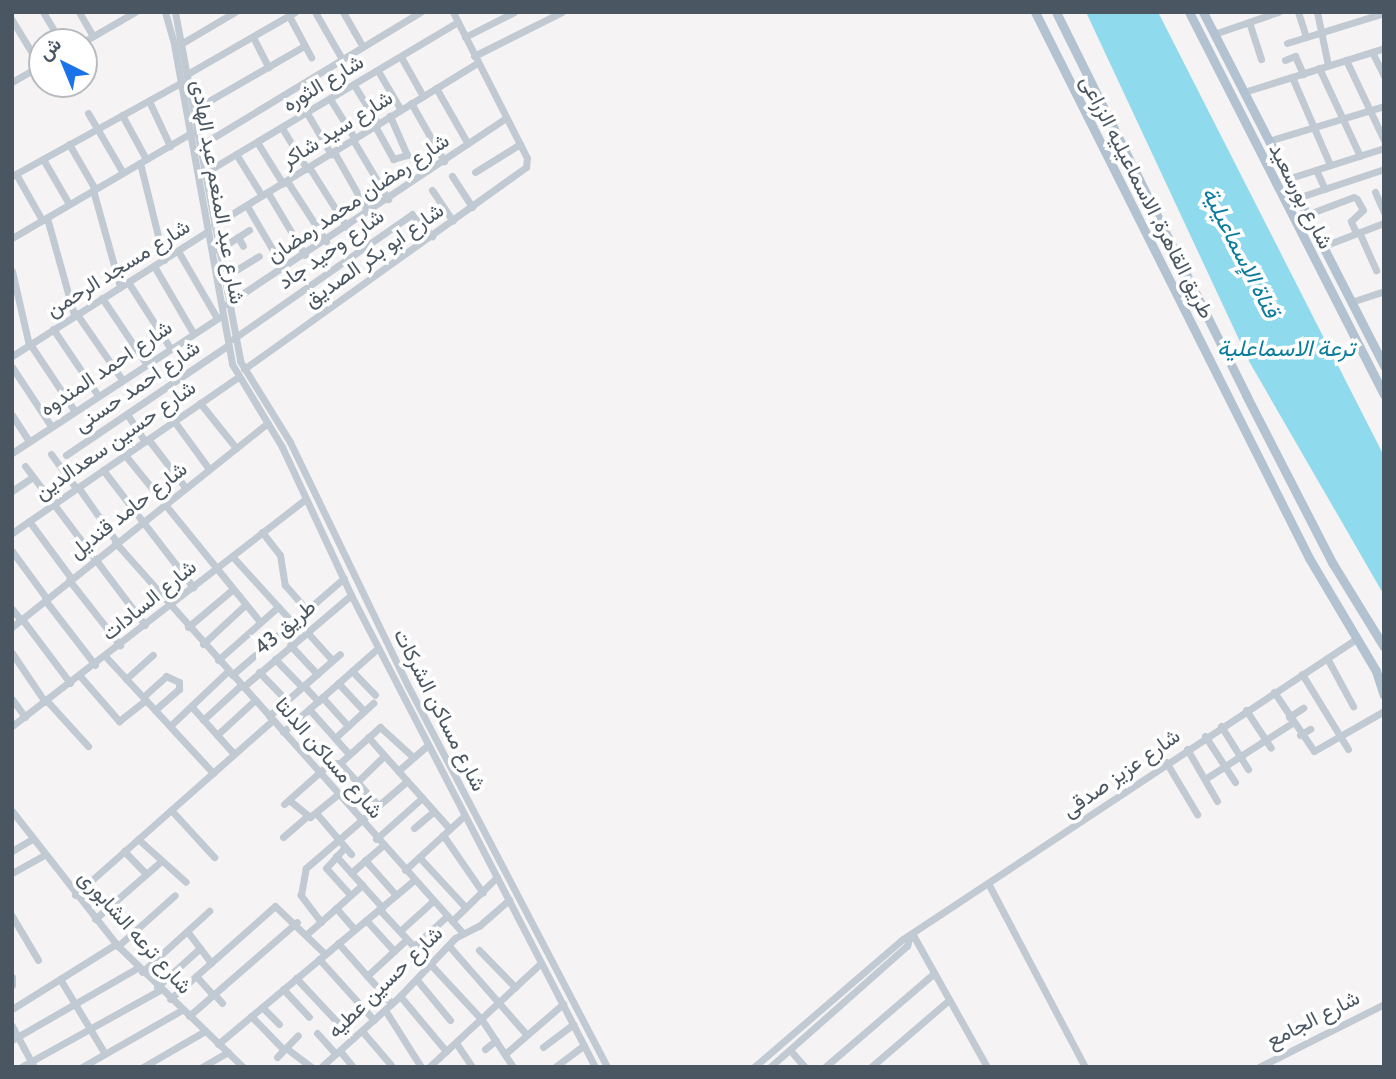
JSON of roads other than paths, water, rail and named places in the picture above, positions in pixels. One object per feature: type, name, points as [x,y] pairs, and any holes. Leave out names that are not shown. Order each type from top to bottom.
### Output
[{"type":"main road","name":"طريق القاهرة, الاسماعيليه الزراعى","points":[[1035,12],[1309,558],[1376,671],[1384,695]]},
{"type":"main road","name":"طريق القاهرة, الاسماعيليه الزراعى","points":[[1056,12],[1316,531],[1384,647]]},
{"type":"main road","name":"شارع بورسعيد","points":[[1189,12],[1384,394]]},
{"type":"main road","name":"شارع بورسعيد","points":[[1203,12],[1321,247],[1380,350],[1384,366]]},
{"type":"main road","points":[[1300,539],[1316,531]]},
{"type":"main road","points":[[1309,558],[1327,552]]},
{"type":"main road","points":[[1376,671],[1384,683]]},
{"type":"street","points":[[43,12],[53,28]]},
{"type":"street","points":[[79,12],[88,28]]},
{"type":"street","points":[[115,12],[120,21]]},
{"type":"street","points":[[98,33],[135,12]]},
{"type":"street","name":"شارع عبد المنعم عبد الهادى","points":[[165,12],[182,82],[219,317],[238,376]]},
{"type":"street","name":"شارع عبد المنعم عبد الهادى","points":[[175,12],[184,42],[233,340],[244,369]]},
{"type":"street","points":[[184,42],[235,12]]},
{"type":"street","points":[[315,12],[342,59]]},
{"type":"street","points":[[343,12],[363,47]]},
{"type":"street","points":[[201,145],[421,12]]},
{"type":"street","points":[[453,12],[520,144],[475,172]]},
{"type":"street","points":[[465,37],[514,12]]},
{"type":"street","name":"شارع سيد شاكر","points":[[214,225],[354,140],[476,59],[562,12]]},
{"type":"street","points":[[1298,12],[1306,37]]},
{"type":"street","points":[[1317,12],[1328,65]]},
{"type":"street","points":[[1214,34],[1275,13]]},
{"type":"street","points":[[1287,43],[1384,13]]},
{"type":"street","points":[[189,73],[292,14],[311,57]]},
{"type":"street","points":[[12,20],[28,45]]},
{"type":"street","name":"شارع الثوره","points":[[206,173],[458,22]]},
{"type":"street","points":[[1249,22],[1261,59]]},
{"type":"street","points":[[253,37],[268,66]]},
{"type":"street","points":[[195,109],[304,46]]},
{"type":"street","points":[[1244,92],[1384,48]]},
{"type":"street","points":[[1373,52],[1384,76]]},
{"type":"street","points":[[1285,60],[1296,56],[1303,74]]},
{"type":"street","points":[[401,57],[423,96]]},
{"type":"street","points":[[1346,60],[1384,140]]},
{"type":"street","points":[[1320,68],[1360,156]]},
{"type":"street","points":[[377,71],[401,110]]},
{"type":"street","points":[[12,82],[28,73]]},
{"type":"street","points":[[1292,77],[1330,165]]},
{"type":"street","points":[[121,378],[75,314],[45,219],[14,174],[182,82]]},
{"type":"street","points":[[354,85],[396,161],[408,151],[390,116]]},
{"type":"street","points":[[436,88],[468,144]]},
{"type":"street","points":[[330,99],[388,199]]},
{"type":"street","points":[[149,101],[170,146]]},
{"type":"street","points":[[411,103],[444,161]]},
{"type":"street","points":[[1268,141],[1384,106]]},
{"type":"street","points":[[88,113],[123,173]]},
{"type":"street","points":[[307,113],[368,212]]},
{"type":"street","points":[[122,116],[143,161],[164,260]]},
{"type":"street","name":"شارع رمضان محمد رمضان","points":[[227,304],[347,227],[506,118]]},
{"type":"street","points":[[282,128],[347,227]]},
{"type":"street","points":[[13,234],[45,219],[191,134]]},
{"type":"street","points":[[257,142],[326,241]]},
{"type":"street","points":[[69,144],[94,190],[120,287]]},
{"type":"street","name":"شارع ابو بكر الصديق","points":[[244,369],[524,169],[527,158],[520,144]]},
{"type":"street","points":[[1287,179],[1384,148]]},
{"type":"street","points":[[236,154],[305,255]]},
{"type":"street","points":[[43,159],[69,204]]},
{"type":"street","points":[[1297,198],[1384,169]]},
{"type":"street","points":[[1316,170],[1325,189]]},
{"type":"street","points":[[452,176],[472,207]]},
{"type":"street","points":[[432,190],[453,221]]},
{"type":"street","points":[[1375,191],[1384,212]]},
{"type":"street","points":[[1306,215],[1356,198],[1363,211],[1351,221],[1376,270]]},
{"type":"street","points":[[247,206],[284,269]]},
{"type":"street","name":"شارع وحيد جاد","points":[[410,206],[432,236]]},
{"type":"street","name":"شارع وحيد جاد","points":[[233,340],[415,215]]},
{"type":"street","points":[[1321,247],[1384,223]]},
{"type":"street","points":[[218,250],[249,230]]},
{"type":"street","name":"شارع مسجد الرحمن","points":[[12,356],[207,233]]},
{"type":"street","points":[[238,237],[243,246]]},
{"type":"street","points":[[178,251],[219,317]]},
{"type":"street","points":[[223,278],[259,256]]},
{"type":"street","points":[[154,266],[192,331]]},
{"type":"street","points":[[12,271],[30,344],[74,410]]},
{"type":"street","points":[[128,282],[169,346]]},
{"type":"street","points":[[1351,302],[1384,290]]},
{"type":"street","points":[[102,298],[145,362]]},
{"type":"street","name":"شارع احمد المندوه","points":[[12,453],[169,346],[219,317]]},
{"type":"street","points":[[53,329],[97,394]]},
{"type":"street","name":"شارع احمد حسنى","points":[[66,456],[227,346]]},
{"type":"street","points":[[12,367],[51,426]]},
{"type":"street","name":"شارع مساكن الشركات","points":[[244,369],[290,442],[428,745],[595,1067]]},
{"type":"street","name":"شارع مساكن الشركات","points":[[238,376],[268,424],[378,648],[404,688],[607,1067]]},
{"type":"street","name":"شارع حسين سعدالدين","points":[[12,533],[238,376]]},
{"type":"street","points":[[200,403],[236,448]]},
{"type":"street","points":[[127,414],[185,487]]},
{"type":"street","points":[[12,415],[29,441]]},
{"type":"street","points":[[174,421],[209,469]]},
{"type":"street","name":"شارع حامد قنديل","points":[[12,627],[94,558],[268,424]]},
{"type":"street","name":"شارع مساكن الدلتا","points":[[51,453],[116,542],[169,606],[462,932]]},
{"type":"street","points":[[125,455],[214,570],[260,622]]},
{"type":"street","points":[[25,466],[145,625]]},
{"type":"street","points":[[103,470],[140,522],[193,587]]},
{"type":"street","points":[[12,491],[33,477]]},
{"type":"street","name":"شارع السادات","points":[[12,726],[106,657],[306,499]]},
{"type":"street","points":[[29,521],[120,645]]},
{"type":"street","points":[[262,532],[280,555],[285,585],[306,609]]},
{"type":"street","points":[[12,551],[95,665]]},
{"type":"street","points":[[232,556],[292,622]]},
{"type":"street","points":[[170,726],[344,578]]},
{"type":"street","points":[[188,627],[232,590]]},
{"type":"street","name":"طريق 43","points":[[203,720],[351,595]]},
{"type":"street","points":[[203,643],[245,605]]},
{"type":"street","points":[[218,660],[278,607]]},
{"type":"street","points":[[12,609],[70,683]]},
{"type":"street","points":[[306,631],[332,660]]},
{"type":"street","name":"شارع عزيز صدقى","points":[[911,937],[1166,762],[1356,639]]},
{"type":"street","points":[[290,645],[317,674]]},
{"type":"street","points":[[283,732],[378,648]]},
{"type":"street","points":[[75,895],[234,754],[286,701],[340,654]]},
{"type":"street","points":[[126,680],[153,655]]},
{"type":"street","points":[[106,657],[213,773]]},
{"type":"street","points":[[1327,658],[1353,706]]},
{"type":"street","points":[[14,659],[46,701],[88,746]]},
{"type":"street","points":[[275,659],[348,726]]},
{"type":"street","points":[[335,738],[374,699],[352,670]]},
{"type":"street","points":[[259,672],[286,701]]},
{"type":"street","points":[[1302,674],[1348,748]]},
{"type":"street","points":[[80,676],[117,719],[122,721],[163,678],[172,676],[180,686],[155,710]]},
{"type":"street","points":[[338,683],[364,711]]},
{"type":"street","points":[[1274,692],[1311,751],[1384,710]]},
{"type":"street","points":[[12,699],[25,716]]},
{"type":"street","points":[[217,735],[255,700]]},
{"type":"street","points":[[191,706],[234,754]]},
{"type":"street","points":[[1205,779],[1265,740],[1303,708]]},
{"type":"street","points":[[309,709],[349,754]]},
{"type":"street","points":[[1246,710],[1271,748]]},
{"type":"street","points":[[1221,726],[1248,769]]},
{"type":"street","points":[[340,763],[368,737],[384,727],[414,757]]},
{"type":"street","points":[[1300,736],[1310,729]]},
{"type":"street","points":[[1205,736],[1235,782]]},
{"type":"street","points":[[368,737],[450,829]]},
{"type":"street","points":[[398,771],[428,745]]},
{"type":"street","points":[[1187,749],[1217,800]]},
{"type":"street","points":[[357,782],[384,756]]},
{"type":"street","points":[[306,817],[286,802],[332,761],[340,763],[378,804]]},
{"type":"street","points":[[1166,762],[1197,814]]},
{"type":"street","points":[[321,922],[304,903],[300,885],[306,868],[407,781]]},
{"type":"street","points":[[283,837],[338,794]]},
{"type":"street","points":[[351,873],[365,860],[377,840],[421,797]]},
{"type":"street","points":[[171,810],[214,858]]},
{"type":"street","name":"شارع ترعه الشابورى","points":[[12,811],[75,895],[117,945],[159,989],[243,1067]]},
{"type":"street","points":[[414,828],[434,811]]},
{"type":"street","points":[[316,813],[351,854]]},
{"type":"street","points":[[405,870],[465,815]]},
{"type":"street","points":[[443,835],[483,892]]},
{"type":"street","points":[[12,850],[32,839]]},
{"type":"street","points":[[138,839],[160,862]]},
{"type":"street","points":[[345,847],[326,867],[350,895]]},
{"type":"street","points":[[124,852],[146,874]]},
{"type":"street","points":[[12,873],[44,855]]},
{"type":"street","points":[[336,856],[407,939],[482,1020],[513,1067]]},
{"type":"street","points":[[419,858],[466,908]]},
{"type":"street","points":[[94,919],[166,859],[186,881]]},
{"type":"street","points":[[365,860],[396,895]]},
{"type":"street","points":[[414,946],[466,908],[497,877]]},
{"type":"street","points":[[218,1044],[414,880]]},
{"type":"street","points":[[307,934],[362,885]]},
{"type":"street","points":[[989,886],[1085,1067]]},
{"type":"street","points":[[12,1009],[117,945],[175,894]]},
{"type":"street","points":[[400,931],[433,901]]},
{"type":"street","name":"شارع حسين عطيه","points":[[321,1067],[400,996],[462,932],[479,926],[509,901]]},
{"type":"street","points":[[170,999],[273,907],[280,906],[307,934],[374,1020]]},
{"type":"street","points":[[335,908],[355,929]]},
{"type":"street","points":[[15,1039],[140,970],[209,911]]},
{"type":"street","points":[[12,916],[38,960]]},
{"type":"street","points":[[366,920],[394,951]]},
{"type":"street","points":[[189,1016],[297,922]]},
{"type":"street","points":[[187,931],[211,963]]},
{"type":"street","points":[[911,937],[987,1067]]},
{"type":"street","points":[[770,1067],[907,946],[911,937]]},
{"type":"street","points":[[754,1067],[896,945],[911,937]]},
{"type":"street","points":[[367,976],[407,939]]},
{"type":"street","points":[[338,943],[367,976],[388,1007],[421,1067]]},
{"type":"street","points":[[449,946],[501,1001],[527,1035]]},
{"type":"street","points":[[21,1067],[33,1064],[159,989],[200,948]]},
{"type":"street","points":[[479,950],[515,987]]},
{"type":"street","points":[[430,1066],[541,963]]},
{"type":"street","points":[[825,1067],[933,974]]},
{"type":"street","points":[[196,976],[222,1003]]},
{"type":"street","points":[[296,978],[353,1039]]},
{"type":"street","points":[[60,979],[105,1054]]},
{"type":"street","points":[[416,980],[450,1020]]},
{"type":"street","points":[[283,989],[309,1017]]},
{"type":"street","points":[[400,996],[446,1051]]},
{"type":"street","points":[[871,1067],[949,1000]]},
{"type":"street","points":[[505,1054],[563,1004]]},
{"type":"street","name":"شارع الجامع","points":[[1259,1067],[1384,1004]]},
{"type":"street","points":[[262,1007],[279,1024]]},
{"type":"street","points":[[82,1067],[182,1010]]},
{"type":"street","points":[[251,1016],[285,1049],[311,1067]]},
{"type":"street","points":[[543,1047],[573,1024]]},
{"type":"street","points":[[12,1026],[15,1039],[33,1064]]},
{"type":"street","points":[[143,1067],[205,1031]]},
{"type":"street","points":[[362,1031],[391,1065]]},
{"type":"street","points":[[317,1033],[353,1067]]},
{"type":"street","points":[[277,1057],[298,1035]]},
{"type":"street","points":[[485,1049],[495,1040]]},
{"type":"street","points":[[456,1043],[472,1067]]},
{"type":"street","points":[[555,1067],[584,1045]]},
{"type":"street","points":[[790,1050],[805,1067]]},
{"type":"street","points":[[202,1067],[228,1052]]},
{"type":"water","name":"ترعة الاسماعلية","points":[[1086,12],[1158,12],[1384,456],[1384,595],[1250,363]]},
{"type":"water label","name":"قناة الإسماعيلية","points":[[1241,252]]}]
